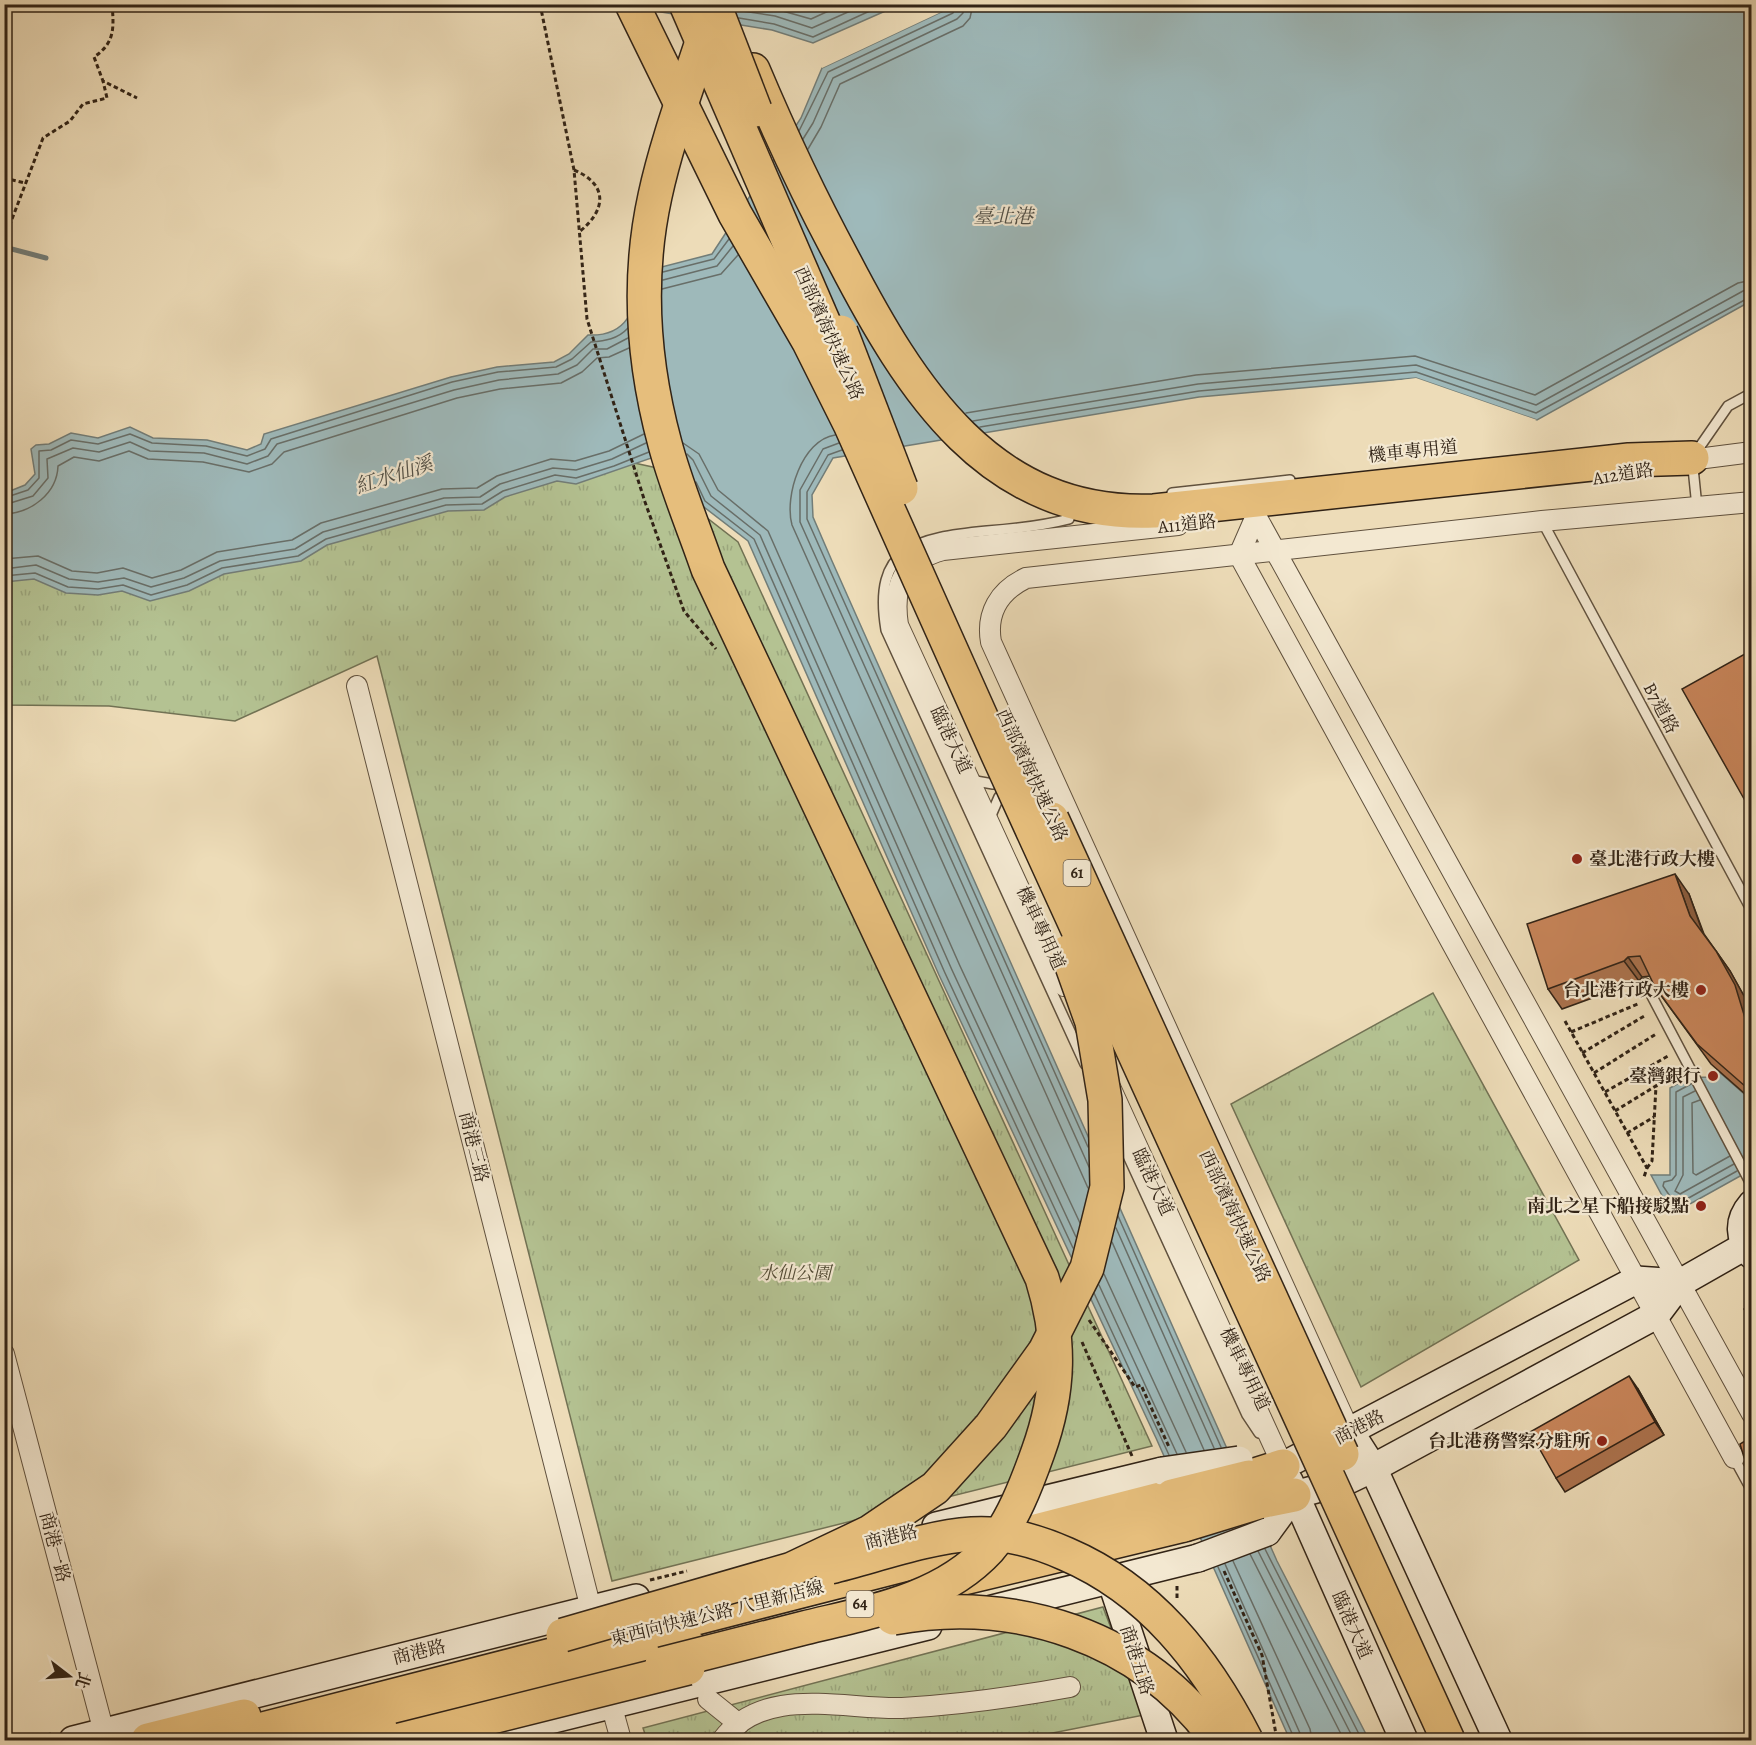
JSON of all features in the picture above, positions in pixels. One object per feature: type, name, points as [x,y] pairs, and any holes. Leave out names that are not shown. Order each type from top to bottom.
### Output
[{"type":"highway","points":[[632,4],[735,214],[809,342],[850,424],[999,757],[1448,1740]]},
{"type":"highway","name":"西部濱海快速公路","points":[[662,4],[828,392],[1438,1740]]},
{"type":"highway","name":"西部濱海快速公路","points":[[686,4],[843,365],[1151,1033],[1470,1740]]},
{"type":"highway","points":[[714,4],[911,513],[976,666],[1309,1399],[1350,1432]]},
{"type":"highway","points":[[353,1740],[405,1721],[663,1664],[901,1603],[939,1587],[967,1569],[990,1548],[1031,1473],[1045,1434],[1053,1390],[1057,1347],[1052,1309],[1042,1278],[708,569],[665,446],[651,384],[645,323],[644,263],[655,196],[714,4]]},
{"type":"highway","points":[[726,4],[763,94],[828,231],[885,338],[918,388],[945,420],[987,459],[1071,511],[1154,511],[1629,460],[1692,458]]},
{"type":"highway","points":[[563,1635],[792,1569],[870,1533],[935,1488],[991,1426],[1045,1351],[1087,1268],[1107,1187],[1105,1100],[1092,1023],[1064,945],[951,667]]},
{"type":"highway","name":"東西向快速公路 八里新店線","points":[[327,1740],[405,1721],[1029,1546],[1167,1492],[1253,1493],[1288,1480]]},
{"type":"highway","points":[[148,1740],[948,1538],[995,1535],[1033,1542],[1077,1558],[1101,1571],[1145,1602],[1162,1618],[1209,1675],[1246,1740]]},
{"type":"highway","points":[[405,1721],[868,1622],[909,1615],[956,1611],[996,1612],[1042,1620],[1081,1633],[1116,1650],[1168,1687],[1217,1740]]},
{"type":"highway","name":"東西向快速公路 八里新店線","points":[[220,1740],[405,1721]]},
{"type":"street","name":"A12道路","points":[[1530,486],[1642,474],[1692,458],[1752,452]]},
{"type":"street","name":"A11道路","points":[[898,625],[895,606],[905,573],[917,560],[933,553],[1530,486]]},
{"type":"street","name":"A12道路","points":[[1542,521],[1752,502]]},
{"type":"street","points":[[1256,516],[1752,1414]]},
{"type":"street","points":[[1256,516],[1239,555],[1734,1458]]},
{"type":"street","name":"A11道路","points":[[1037,745],[991,642],[988,624],[993,608],[1012,585],[1026,578],[1542,521]]},
{"type":"street","name":"臨港大道","points":[[898,625],[1288,1480],[1404,1740]]},
{"type":"street","name":"商港三路","points":[[357,686],[591,1609]]},
{"type":"street","points":[[1037,745],[1350,1432],[1373,1468],[1498,1740]]},
{"type":"street","points":[[1288,1480],[1346,1481],[1656,1316],[1680,1283],[1748,1251],[1741,1225],[1744,1214],[1752,1204]]},
{"type":"street","points":[[1636,1280],[1680,1283]]},
{"type":"street","name":"商港路","points":[[1253,1493],[1288,1480],[1350,1432],[1636,1280]]},
{"type":"street","name":"商港一路","points":[[4,1354],[105,1736]]},
{"type":"street","points":[[1346,1481],[1461,1740]]},
{"type":"street","name":"商港路","points":[[73,1740],[105,1736],[591,1609],[1167,1492]]},
{"type":"street","points":[[469,1740],[1198,1558],[1253,1493]]},
{"type":"street","name":"商港五路","points":[[1111,1580],[1164,1740]]},
{"type":"street","points":[[722,1740],[747,1718],[783,1706],[820,1702],[901,1708],[1027,1695],[1070,1687]]},
{"type":"street","points":[[708,1699],[739,1724]]},
{"type":"street","points":[[611,1704],[621,1740]]},
{"type":"lane","points":[[1697,507],[1692,458],[1728,406],[1752,393]]},
{"type":"lane","points":[[1621,450],[1692,458]]},
{"type":"lane","points":[[1165,494],[1296,479]]},
{"type":"lane","name":"機車專用道","points":[[1071,511],[1045,525],[935,537],[913,545],[898,558],[888,572],[883,589],[886,630],[1247,1415],[1288,1480]]},
{"type":"lane","name":"B7道路","points":[[1542,521],[1752,911]]},
{"type":"lane","points":[[970,780],[993,784],[1026,768],[1037,745]]},
{"type":"lane","points":[[988,821],[999,797],[1032,781],[1057,788]]},
{"type":"lane","points":[[1645,983],[1752,1186]]},
{"type":"lane","points":[[1734,1458],[1752,1491]]},
{"type":"path","points":[[5,240],[43,138],[70,121],[83,104],[107,98],[94,57],[105,50],[115,32],[112,4]]},
{"type":"path","points":[[540,4],[574,170],[587,319],[645,502]]},
{"type":"path","points":[[103,81],[137,98]]},
{"type":"path","points":[[574,170],[589,176],[598,187],[601,197],[597,212],[590,224],[579,232]]},
{"type":"path","points":[[4,178],[25,183]]},
{"type":"path","points":[[1571,1032],[1653,998]]},
{"type":"path","points":[[1582,1053],[1625,1025],[1659,1009]]},
{"type":"path","points":[[1565,1021],[1647,1168]]},
{"type":"path","points":[[1594,1073],[1668,1027]]},
{"type":"path","points":[[1605,1092],[1680,1050]]},
{"type":"path","points":[[1615,1111],[1689,1066]]},
{"type":"path","points":[[1644,1178],[1652,1161],[1656,1086]]},
{"type":"path","points":[[1628,1133],[1654,1117]]},
{"type":"path","points":[[1082,1337],[1083,1349],[1136,1464],[1167,1492]]},
{"type":"green space","name":"水仙公園","points":[[625,461],[671,471],[693,507],[738,542],[1152,1446],[612,1581],[377,656],[235,721],[109,706],[5,705],[4,571]]},
{"type":"green space","points":[[1433,993],[1579,1260],[1361,1387],[1231,1104]]},
{"type":"green space","points":[[1103,1607],[1144,1715],[1017,1740],[647,1740],[643,1728]]},
{"type":"water","points":[[618,5],[899,5],[813,43],[772,30]]},
{"type":"water","name":"臺北港","points":[[956,5],[1751,5],[1751,301],[1537,420],[1416,378],[1199,397],[833,458],[812,495],[813,517],[832,561],[1277,1561],[1369,1740],[1290,1740],[1156,1438],[939,975],[748,541],[700,504],[654,457],[576,484],[557,481],[505,497],[484,510],[448,511],[327,545],[301,561],[224,574],[189,591],[150,601],[122,591],[98,595],[66,593],[34,579],[5,582],[5,493],[25,485],[35,474],[31,449],[36,445],[49,444],[71,433],[98,438],[130,427],[153,438],[207,440],[247,450],[261,444],[264,434],[451,377],[497,367],[554,362],[569,354],[588,335],[614,331],[622,325],[633,307],[642,272],[712,254],[801,118],[822,68]]},
{"type":"water","points":[[1717,1070],[1751,1100],[1751,1170],[1672,1214],[1651,1175],[1670,1175],[1670,1088],[1688,1078],[1708,1077]]},
{"type":"pier","points":[[949,4],[956,5],[822,68],[821,65]]},
{"type":"pier","points":[[1416,378],[1537,420],[1530,421],[1416,381],[1356,386]]},
{"type":"building","points":[[1752,650],[1752,813],[1682,689]]},
{"type":"building","name":"台北港行政大樓","points":[[1675,874],[1690,916],[1716,951],[1735,985],[1752,1041],[1752,1082],[1746,1087],[1697,1044],[1655,987],[1640,956],[1628,957],[1624,961],[1548,989],[1527,924]]},
{"type":"building","points":[[1752,1305],[1752,1322],[1744,1309]]},
{"type":"building","name":"台北港務警察分駐所","points":[[1629,1376],[1655,1422],[1556,1478],[1530,1432]]},
{"type":"building","points":[[1748,1439],[1752,1441],[1752,1461],[1746,1464],[1740,1444]]},
{"type":"waterway","points":[[4,247],[46,258]]},
{"type":"place","name":"臺北港行政大樓","points":[[1577,859]]},
{"type":"place","name":"台北港行政大樓","points":[[1701,990]]},
{"type":"place","name":"臺灣銀行","points":[[1713,1076]]},
{"type":"place","name":"南北之星下船接駁點","points":[[1701,1206]]},
{"type":"place","name":"台北港務警察分駐所","points":[[1602,1441]]},
{"type":"water label","name":"紅水仙溪","points":[[394,475]]}]
